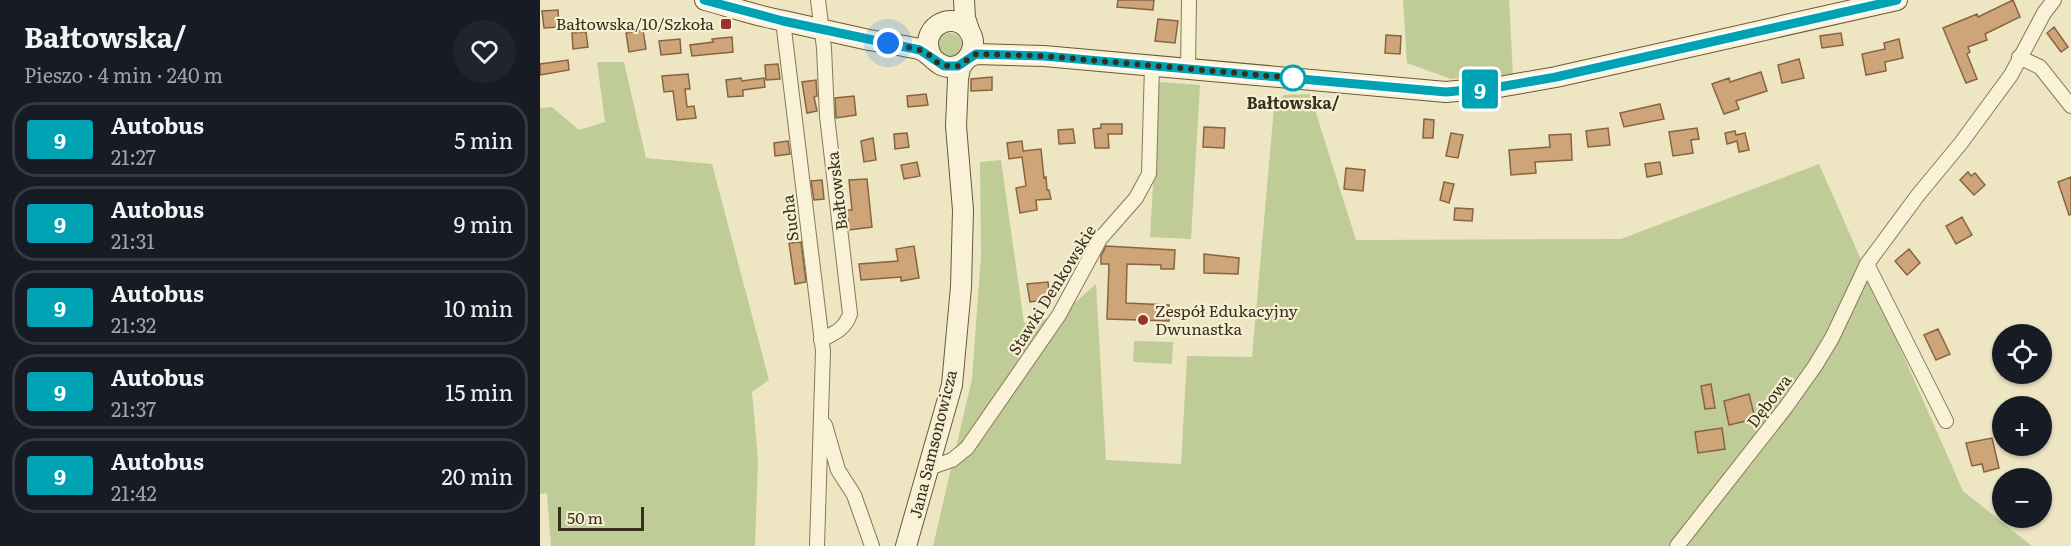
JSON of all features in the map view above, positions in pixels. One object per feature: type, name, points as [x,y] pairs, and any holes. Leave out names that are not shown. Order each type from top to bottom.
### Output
[{"type":"main road","points":[[934,60],[927,45],[936,27],[947,15],[953,0]]},
{"type":"main road","points":[[964,0],[965,18],[972,50],[967,60]]},
{"type":"main road","points":[[716,1],[783,21],[920,50],[934,60],[951,67],[976,54],[1044,56],[1446,92],[1499,87],[1567,74],[1897,0]]},
{"type":"main road","points":[[865,39],[918,36],[936,27],[957,22],[978,40],[1044,56]]},
{"type":"main road","name":"Jana Samsonowicza","points":[[934,60],[943,70],[956,126]]},
{"type":"main road","name":"Jana Samsonowicza","points":[[906,546],[952,385],[961,287],[963,210],[956,126],[958,79],[960,68],[967,60]]},
{"type":"street","name":"Bałtowska","points":[[818,0],[824,48],[827,116],[850,314],[848,323],[841,330],[821,340]]},
{"type":"street","points":[[1188,68],[1189,0]]},
{"type":"street","name":"Dębowa","points":[[1677,546],[1786,408],[1815,366],[1832,338],[1867,264],[2011,75],[2044,12],[2054,0]]},
{"type":"street","name":"Sucha","points":[[783,21],[823,351],[822,408]]},
{"type":"street","points":[[2019,57],[2040,67],[2071,106]]},
{"type":"street","name":"Stawki Denkowskie","points":[[929,468],[952,460],[968,448],[1059,315],[1100,239],[1136,198],[1149,174],[1152,65]]},
{"type":"street","points":[[1867,264],[1946,421]]},
{"type":"street","points":[[817,546],[822,408]]},
{"type":"street","points":[[822,408],[824,423],[838,470],[854,495],[872,546]]},
{"type":"green space","points":[[1403,0],[1509,0],[1513,74],[1451,79],[1407,63]]},
{"type":"green space","points":[[945,33],[955,33],[962,40],[962,50],[955,57],[945,57],[938,50],[938,40]]},
{"type":"green space","points":[[597,62],[624,62],[646,158],[712,164],[769,380],[752,392],[758,460],[755,546],[551,546],[547,493],[540,494],[540,108],[552,107],[579,130],[605,122]]},
{"type":"green space","points":[[1159,82],[1200,85],[1191,239],[1150,237]]},
{"type":"green space","points":[[1310,94],[1356,240],[1621,239],[1819,164],[1963,491],[1992,514],[1992,528],[2009,528],[2032,546],[933,546],[972,379],[981,256],[980,162],[1001,160],[1024,323],[1047,319],[1064,311],[1096,284],[1106,460],[1181,464],[1187,356],[1252,357],[1274,107],[1284,95]]},
{"type":"green space","points":[[1134,341],[1173,342],[1172,364],[1133,362]]},
{"type":"building","points":[[1118,0],[1154,0],[1153,10],[1117,7]]},
{"type":"building","points":[[2013,0],[2020,17],[1985,34],[1987,40],[1968,47],[1970,52],[1967,54],[1977,79],[1966,83],[1943,28],[1977,14],[1978,17]]},
{"type":"building","points":[[558,10],[559,27],[544,28],[542,11]]},
{"type":"building","points":[[1158,19],[1178,21],[1175,43],[1155,41]]},
{"type":"building","points":[[2054,27],[2068,47],[2061,52],[2047,33]]},
{"type":"building","points":[[643,30],[646,49],[629,52],[626,33]]},
{"type":"building","points":[[586,32],[588,47],[573,49],[572,33]]},
{"type":"building","points":[[1841,33],[1843,45],[1822,48],[1820,36]]},
{"type":"building","points":[[1386,35],[1401,36],[1400,54],[1385,53]]},
{"type":"building","points":[[732,37],[733,52],[692,56],[690,45]]},
{"type":"building","points":[[680,39],[681,53],[661,55],[659,41]]},
{"type":"building","points":[[1899,39],[1903,58],[1885,62],[1886,71],[1866,75],[1862,54],[1885,49],[1884,43]]},
{"type":"building","points":[[1799,59],[1804,78],[1782,83],[1778,65]]},
{"type":"building","points":[[568,60],[569,70],[540,75],[540,64]]},
{"type":"building","points":[[778,64],[780,79],[766,80],[765,65]]},
{"type":"building","points":[[1761,72],[1767,91],[1736,101],[1739,109],[1724,114],[1712,84],[1729,78],[1730,82]]},
{"type":"building","points":[[688,74],[690,89],[685,89],[687,107],[694,106],[696,118],[677,120],[673,91],[664,92],[662,76]]},
{"type":"building","points":[[992,77],[992,90],[971,91],[971,79]]},
{"type":"building","points":[[741,78],[742,81],[764,78],[765,87],[743,90],[743,96],[728,97],[726,80]]},
{"type":"building","points":[[816,80],[817,96],[814,97],[817,111],[807,113],[802,82]]},
{"type":"building","points":[[926,94],[928,105],[908,107],[907,96]]},
{"type":"building","points":[[854,96],[856,115],[836,118],[835,98]]},
{"type":"building","points":[[1660,104],[1664,119],[1624,127],[1620,113]]},
{"type":"building","points":[[1424,119],[1434,120],[1433,138],[1423,138]]},
{"type":"building","points":[[1101,124],[1122,124],[1122,134],[1108,134],[1109,148],[1095,148],[1093,129],[1101,128]]},
{"type":"building","points":[[1204,127],[1225,128],[1224,148],[1203,147]]},
{"type":"building","points":[[1608,128],[1610,145],[1588,147],[1586,131]]},
{"type":"building","points":[[1697,128],[1699,139],[1691,140],[1693,153],[1673,156],[1669,132]]},
{"type":"building","points":[[1073,129],[1075,143],[1059,144],[1058,130]]},
{"type":"building","points":[[1735,131],[1736,135],[1745,133],[1749,150],[1739,152],[1737,141],[1727,144],[1725,133]]},
{"type":"building","points":[[907,133],[909,147],[895,149],[894,134]]},
{"type":"building","points":[[1451,133],[1463,135],[1458,158],[1446,156]]},
{"type":"building","points":[[1571,134],[1572,160],[1535,162],[1536,173],[1511,175],[1509,150],[1550,147],[1549,135]]},
{"type":"building","points":[[873,138],[876,160],[864,162],[861,141]]},
{"type":"building","points":[[788,141],[790,154],[775,156],[774,143]]},
{"type":"building","points":[[1022,141],[1023,151],[1041,149],[1044,178],[1046,177],[1047,190],[1049,190],[1051,199],[1036,200],[1037,210],[1020,213],[1016,188],[1026,186],[1022,157],[1009,159],[1007,143]]},
{"type":"building","points":[[917,162],[920,176],[904,179],[901,165]]},
{"type":"building","points":[[1660,162],[1662,174],[1647,177],[1645,164]]},
{"type":"building","points":[[1346,168],[1365,170],[1363,191],[1344,189]]},
{"type":"building","points":[[1968,172],[1971,176],[1975,173],[1985,185],[1974,195],[1960,180]]},
{"type":"building","points":[[2071,177],[2071,214],[2069,215],[2058,182]]},
{"type":"building","points":[[867,179],[872,227],[849,230],[847,210],[852,210],[849,180]]},
{"type":"building","points":[[822,180],[824,199],[814,200],[811,181]]},
{"type":"building","points":[[1444,182],[1454,184],[1449,203],[1440,200]]},
{"type":"building","points":[[1455,208],[1473,209],[1472,221],[1454,220]]},
{"type":"building","points":[[1962,217],[1972,235],[1956,244],[1946,226]]},
{"type":"building","points":[[801,242],[806,282],[795,284],[789,243]]},
{"type":"building","points":[[914,246],[919,278],[901,281],[901,277],[861,280],[859,264],[898,261],[896,249]]},
{"type":"building","points":[[1106,246],[1175,250],[1174,269],[1161,269],[1161,265],[1127,264],[1126,303],[1169,305],[1169,321],[1107,319],[1109,264],[1101,264],[1101,256]]},
{"type":"building","points":[[1909,249],[1920,263],[1907,275],[1895,261]]},
{"type":"building","points":[[1204,254],[1239,258],[1238,274],[1204,273]]},
{"type":"building","points":[[1048,282],[1050,299],[1030,302],[1027,284]]},
{"type":"building","points":[[1938,329],[1950,354],[1936,360],[1924,335]]},
{"type":"building","points":[[1711,384],[1715,408],[1705,409],[1701,386]]},
{"type":"building","points":[[1749,394],[1754,414],[1749,416],[1750,420],[1729,425],[1724,401]]},
{"type":"building","points":[[1722,428],[1725,449],[1698,453],[1695,432]]},
{"type":"building","points":[[1992,438],[1992,456],[1996,456],[1999,468],[1992,468],[1984,472],[1982,464],[1972,466],[1966,443]]},
{"type":"bus line","name":"9","points":[[704,0],[783,21],[920,50],[938,63],[951,67],[958,66],[976,54],[1044,56],[1446,92],[1499,87],[1556,77],[1897,0]]},
{"type":"place","name":"Bałtowska/10/Szkoła","points":[[726,24]]},
{"type":"place","name":"Bałtowska/","points":[[1293,78]]},
{"type":"place","name":"Zespół Edukacyjny Dwunastka","points":[[1143,320]]},
{"type":"route","points":[[888,43],[920,50],[938,63],[951,67],[958,66],[976,54],[1044,56],[1293,78]]}]
